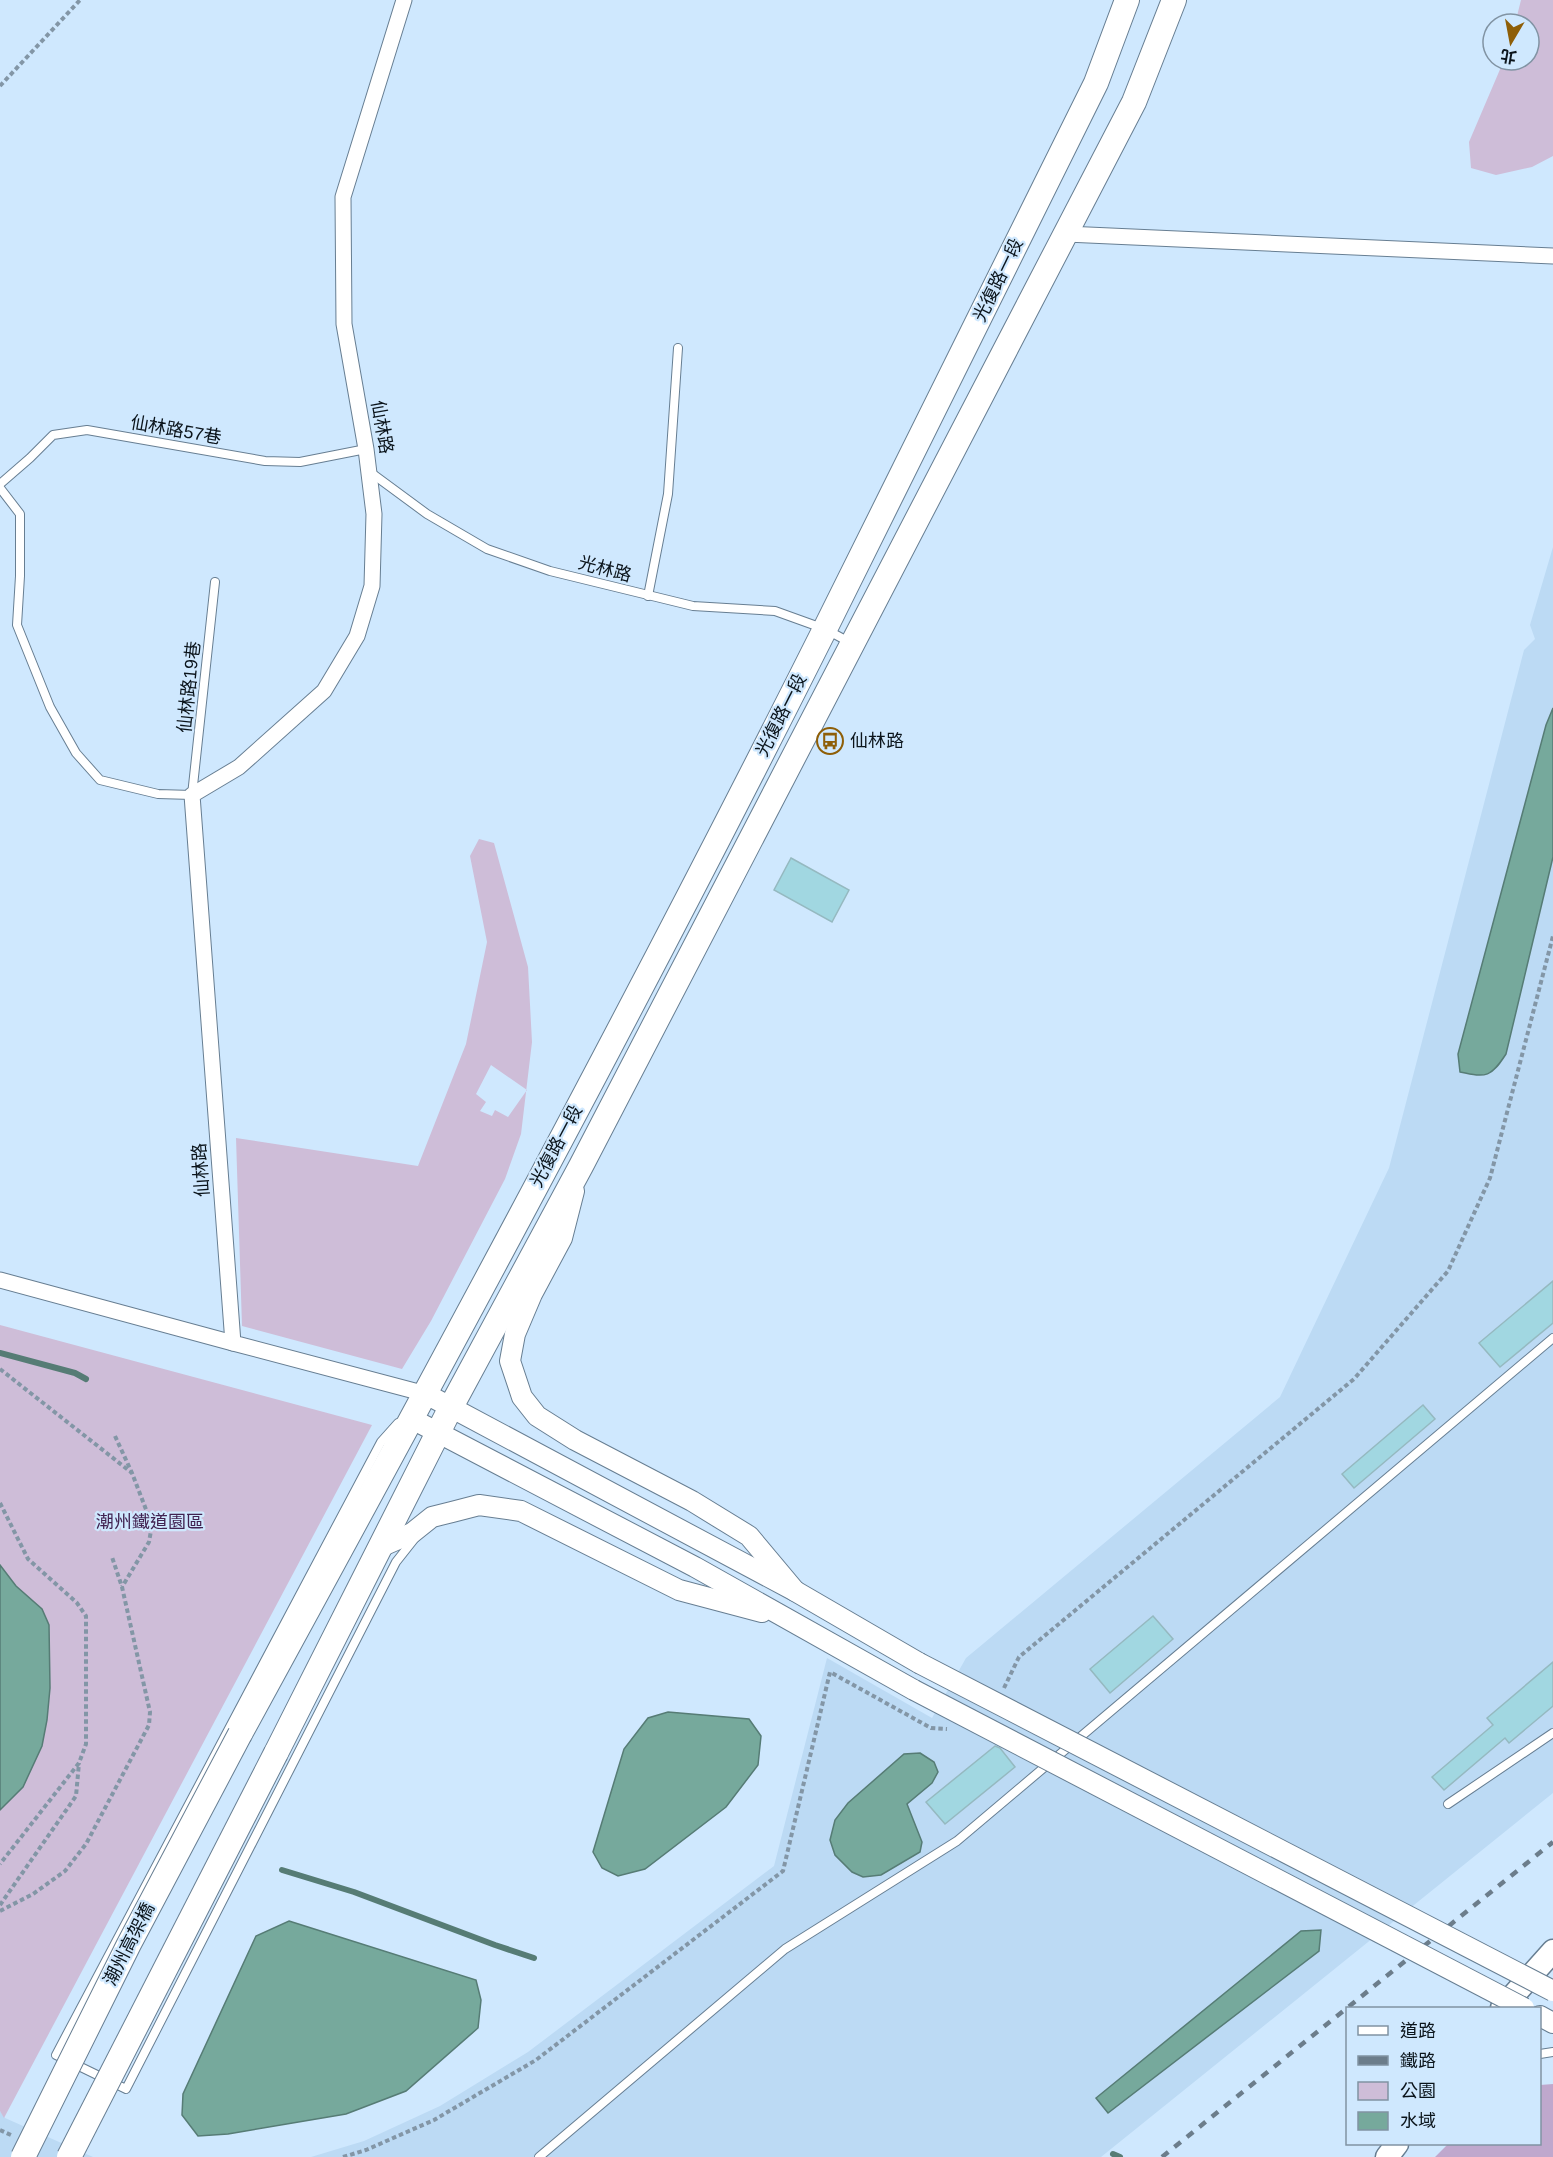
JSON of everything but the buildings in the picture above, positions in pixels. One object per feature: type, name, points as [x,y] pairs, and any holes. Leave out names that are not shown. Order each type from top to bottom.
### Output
[{"type":"main road","name":"光復路一段","points":[[412,1419],[659,951],[825,629],[1096,82],[1127,0]]},
{"type":"main road","name":"光復路一段","points":[[69,2157],[438,1432],[580,1166],[1134,102],[1173,0]]},
{"type":"main road","name":"潮州高架橋","points":[[23,2157],[129,1944],[240,1734],[412,1419]]},
{"type":"main road","points":[[1503,2007],[1553,1952]]},
{"type":"main road","points":[[1387,2157],[1396,2145]]},
{"type":"street","name":"仙林路","points":[[233,1343],[192,795],[239,767],[324,691],[357,636],[372,586],[374,514],[366,449],[344,324],[343,197],[404,0]]},
{"type":"street","points":[[1066,234],[1553,256]]},
{"type":"street","points":[[580,1166],[562,1238],[532,1294],[515,1334],[510,1361],[522,1397],[537,1416],[575,1440],[692,1502],[749,1536],[795,1591]]},
{"type":"street","points":[[0,1280],[426,1394],[795,1591],[919,1663],[1553,1991]]},
{"type":"street","points":[[412,1419],[695,1567],[914,1690],[1522,2007]]},
{"type":"street","points":[[380,1547],[412,1533],[432,1517],[479,1505],[521,1511],[679,1590],[788,1619]]},
{"type":"lane","points":[[648,596],[668,494],[678,348]]},
{"type":"lane","name":"仙林路57巷","points":[[0,486],[52,435],[87,430],[265,461],[300,462],[366,449]]},
{"type":"lane","name":"光林路","points":[[369,471],[427,514],[487,549],[550,571],[693,606],[775,611],[825,629],[852,644]]},
{"type":"lane","points":[[0,486],[20,514],[17,625],[51,707],[76,753],[100,780],[158,794],[192,795]]},
{"type":"lane","name":"仙林路19巷","points":[[192,795],[215,582]]},
{"type":"lane","points":[[539,2157],[785,1949],[957,1841],[1553,1338]]},
{"type":"lane","points":[[426,1394],[381,1442],[56,2055],[126,2089],[396,1562],[432,1517]]},
{"type":"lane","points":[[1448,1804],[1553,1732]]},
{"type":"path","points":[[0,86],[80,0]]},
{"type":"path","points":[[999,1698],[1019,1657],[1354,1379],[1448,1271],[1490,1178],[1553,936]]},
{"type":"path","points":[[0,1370],[132,1473]]},
{"type":"path","points":[[114,1436],[132,1473],[152,1525],[149,1542],[122,1587]]},
{"type":"path","points":[[0,1503],[28,1559],[77,1603],[86,1616],[86,1744],[79,1763],[76,1796],[0,1905]]},
{"type":"path","points":[[0,1911],[33,1894],[65,1871],[86,1844],[150,1725],[150,1712],[122,1587],[112,1557]]},
{"type":"path","points":[[343,2157],[366,2150],[434,2120],[536,2060],[783,1871],[830,1672],[931,1728],[951,1729]]},
{"type":"path","points":[[0,1864],[79,1763]]},
{"type":"shaded area","points":[[1553,547],[1553,1793],[1101,2157],[311,2157],[364,2141],[440,2106],[528,2052],[774,1866],[827,1658],[932,1718],[966,1658],[1280,1397],[1389,1168],[1524,650],[1535,639],[1530,625]]},
{"type":"shaded area","points":[[1553,2084],[1553,2157],[1435,2157],[1447,2145],[1541,2145],[1541,2085]]},
{"type":"shaded area","points":[[0,2111],[5,2118],[93,2157],[0,2157]]},
{"type":"green space","points":[[1521,0],[1553,0],[1553,156],[1532,167],[1496,175],[1471,168],[1469,142],[1499,72],[1541,72],[1541,12],[1518,12]]},
{"type":"green space","points":[[479,839],[494,843],[528,967],[532,1042],[526,1090],[491,1065],[476,1094],[486,1102],[480,1111],[492,1116],[495,1110],[508,1117],[526,1091],[521,1134],[505,1179],[431,1321],[402,1369],[242,1326],[236,1138],[418,1166],[466,1044],[487,942],[470,856]]},
{"type":"green space","name":"潮州鐵道園區","points":[[0,1325],[372,1425],[4,2118],[0,2111]]},
{"type":"water","points":[[1553,708],[1553,857],[1506,1054],[1488,1074],[1476,1075],[1460,1072],[1458,1054],[1546,725]]},
{"type":"water","points":[[0,1565],[16,1586],[42,1609],[49,1625],[50,1688],[42,1746],[23,1787],[0,1810]]},
{"type":"water","points":[[668,1712],[749,1719],[761,1736],[758,1765],[726,1807],[645,1869],[618,1876],[602,1868],[593,1852],[624,1749],[648,1718]]},
{"type":"water","points":[[920,1753],[934,1762],[938,1772],[932,1783],[907,1804],[922,1842],[920,1852],[881,1875],[863,1877],[852,1872],[835,1855],[830,1840],[835,1820],[848,1803],[904,1754]]},
{"type":"water","points":[[289,1921],[476,1980],[481,2000],[478,2028],[406,2091],[346,2114],[228,2134],[198,2136],[182,2115],[183,2094],[256,1936]]},
{"type":"water","points":[[1321,1930],[1319,1951],[1108,2113],[1096,2098],[1301,1931]]},
{"type":"waterway","points":[[0,1353],[75,1373],[86,1379]]},
{"type":"waterway","points":[[282,1870],[354,1892],[534,1958]]},
{"type":"waterway","points":[[1113,2154],[1120,2157]]},
{"type":"railway","points":[[1348,2007],[1553,1842]]},
{"type":"railway","points":[[1162,2157],[1346,2009]]},
{"type":"place","name":"仙林路","points":[[830,741]]}]
